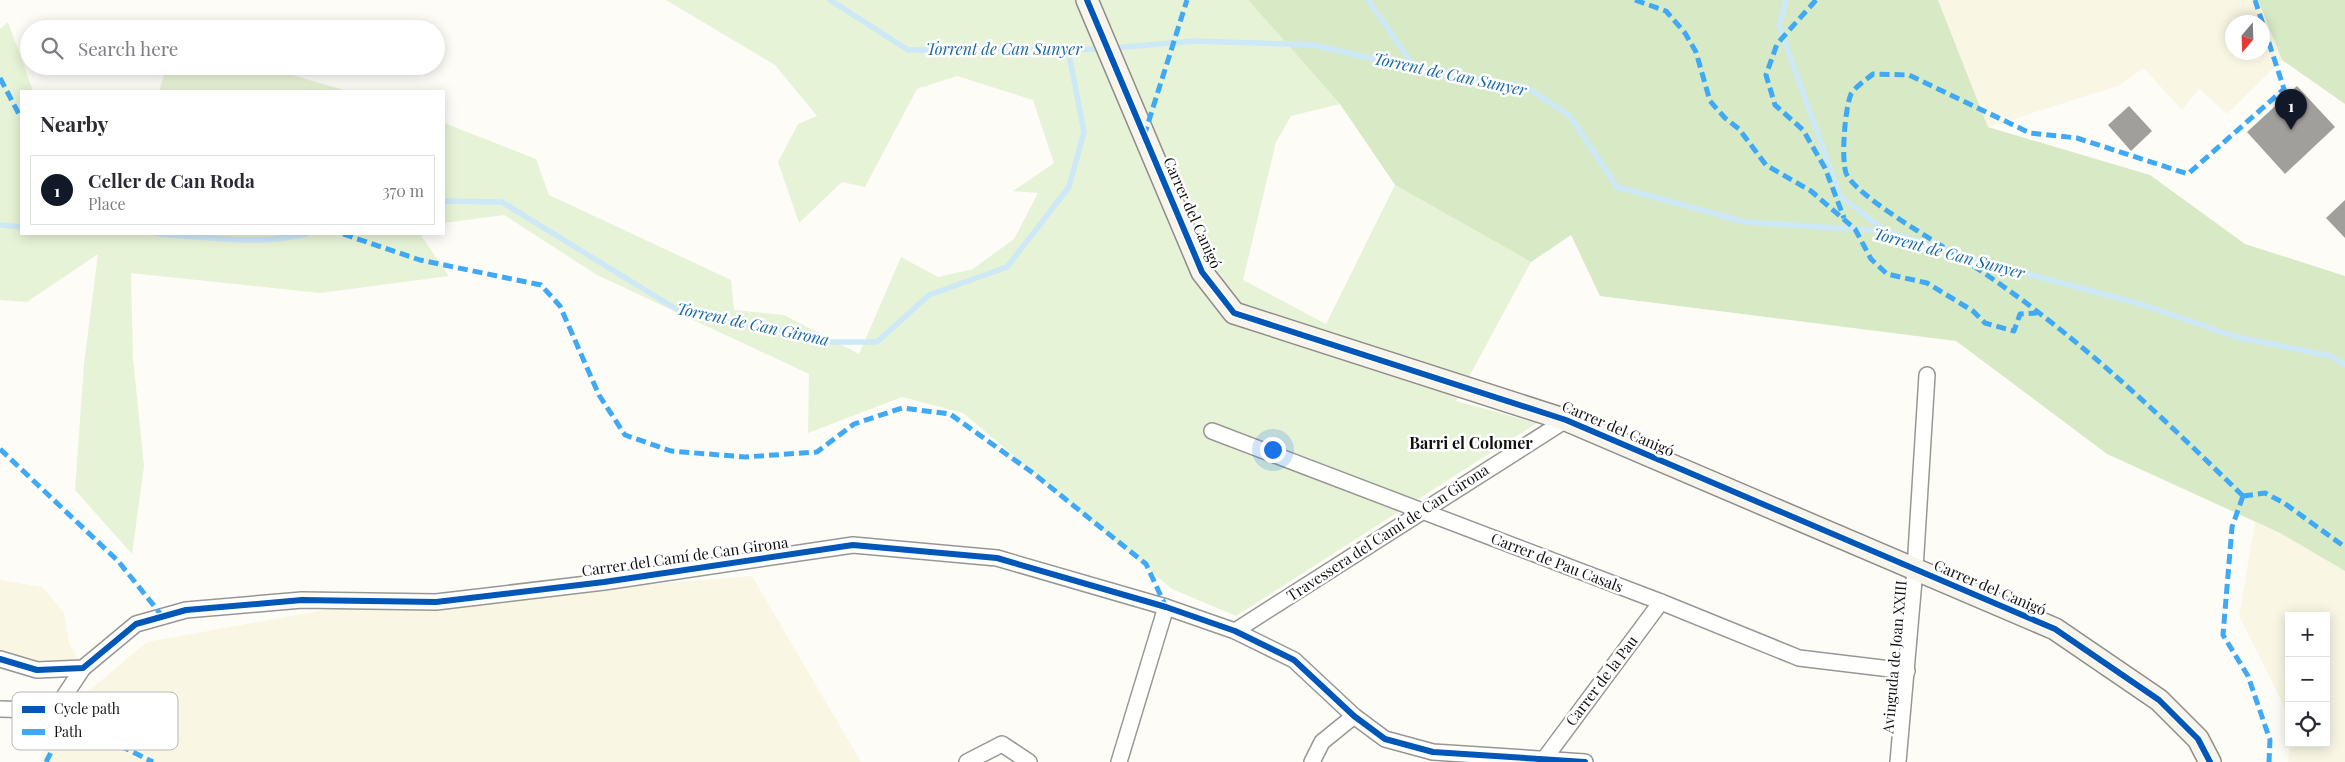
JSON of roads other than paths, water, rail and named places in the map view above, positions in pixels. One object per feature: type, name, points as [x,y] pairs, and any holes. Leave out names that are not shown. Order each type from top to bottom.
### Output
[{"type":"street","name":"Carrer del Canigó","points":[[1087,0],[1202,272],[1234,313],[1566,420],[2054,629],[2159,700],[2198,739],[2210,762]]},
{"type":"street","name":"Avinguda de Joan XXIII","points":[[1898,762],[1915,569],[1927,374]]},
{"type":"street","name":"Travessera del Camí de Can Girona","points":[[1235,631],[1566,420]]},
{"type":"street","name":"Carrer de Pau Casals","points":[[1212,431],[1661,602],[1799,658],[1907,672]]},
{"type":"street","name":"Carrer del Camí de Can Girona","points":[[67,692],[83,668],[136,624],[186,610],[302,600],[436,602],[604,582],[853,545],[997,558],[1166,607],[1235,631],[1294,660],[1354,716],[1385,739],[1433,752],[1543,761],[1585,762]]},
{"type":"street","name":"Carrer de la Pau","points":[[1543,761],[1661,602]]},
{"type":"street","points":[[1119,762],[1166,607]]},
{"type":"street","points":[[0,659],[37,670],[83,668]]},
{"type":"street","points":[[1312,762],[1322,742],[1354,716]]},
{"type":"street","points":[[968,762],[1002,744],[1029,762]]},
{"type":"waterway","name":"Torrent de Can Sunyer","points":[[830,0],[908,50],[1104,49]]},
{"type":"waterway","points":[[1368,0],[1415,68]]},
{"type":"waterway","points":[[1786,0],[1779,26],[1840,196],[1885,231]]},
{"type":"waterway","name":"Torrent de Can Sunyer","points":[[1113,48],[1194,41],[1313,45],[1415,68],[1526,87],[1570,116],[1617,187],[1745,222],[1885,231],[1994,265],[2144,305],[2236,337],[2331,356],[2345,365]]},
{"type":"waterway","name":"Torrent de Can Girona","points":[[445,201],[502,202],[676,309],[832,342],[877,342],[929,295],[1007,267],[1069,187],[1084,132],[1068,49]]},
{"type":"waterway","name":"Torrent de Can Girona","points":[[0,225],[20,227]]},
{"type":"waterway","name":"Torrent de Can Girona","points":[[173,235],[251,240],[288,238],[302,235]]},
{"type":"place","name":"Celler de Can Roda","points":[[2291,130]]},
{"type":"district","name":"Barri el Colomer","points":[[1471,443]]}]
